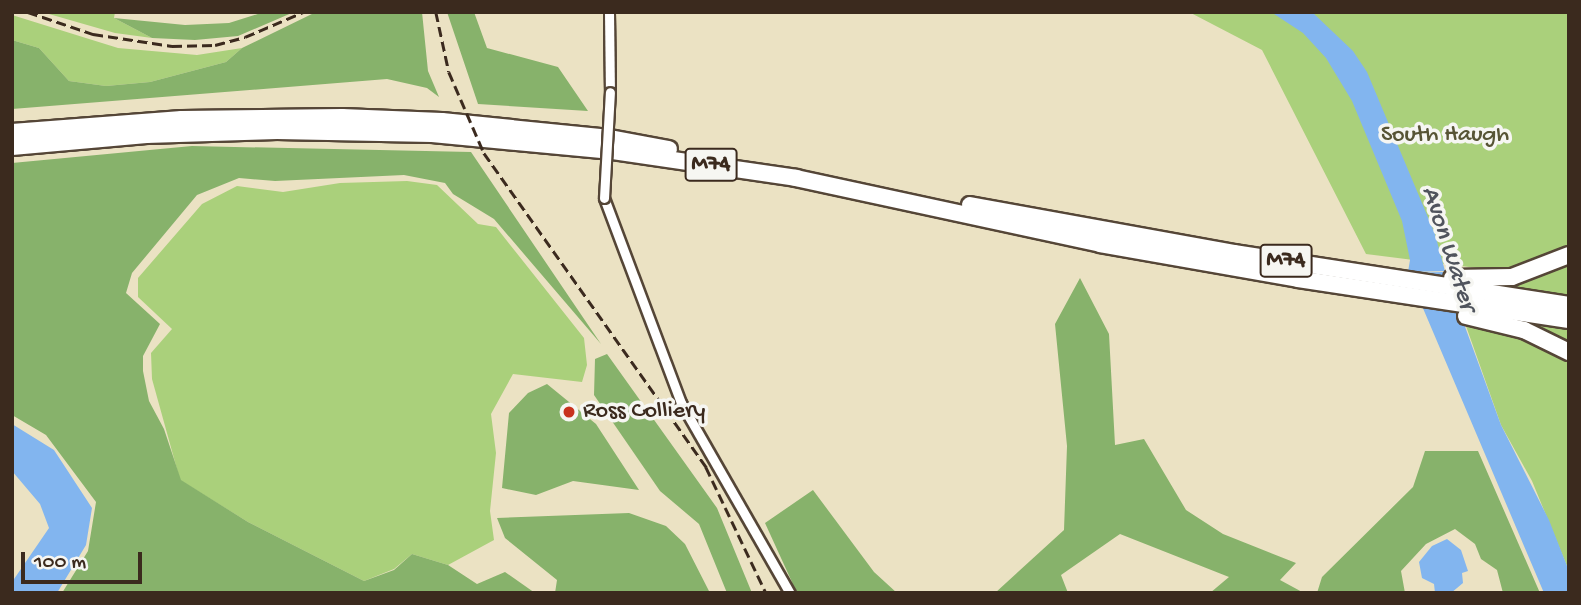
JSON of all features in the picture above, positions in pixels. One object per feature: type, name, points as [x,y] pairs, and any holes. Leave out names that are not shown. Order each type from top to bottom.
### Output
[{"type":"highway","name":"M74","points":[[12,132],[182,119],[342,117],[455,122],[610,138],[1234,253],[1398,287],[1487,315],[1541,336],[1569,352]]},
{"type":"highway","name":"M74","points":[[12,147],[146,135],[277,131],[432,134],[612,151],[796,178],[1100,244],[1298,279],[1398,287],[1476,286],[1529,274],[1569,255]]},
{"type":"highway","name":"M74","points":[[1476,286],[1569,305]]},
{"type":"highway","name":"M74","points":[[1487,315],[1569,320]]},
{"type":"street","points":[[610,12],[610,92],[604,198],[681,403],[790,593]]},
{"type":"green space","points":[[42,12],[115,12],[114,18],[152,38],[115,33]]},
{"type":"green space","points":[[264,12],[294,12],[238,36],[195,40],[152,38],[114,18],[185,25],[229,23]]},
{"type":"green space","points":[[316,12],[422,12],[428,71],[439,97],[427,88],[387,79],[12,109],[12,40],[39,48],[69,81],[106,86],[150,82],[226,62],[242,48]]},
{"type":"green space","points":[[447,12],[474,12],[487,48],[558,67],[588,111],[478,104]]},
{"type":"green space","name":"South Haugh","points":[[1189,12],[1569,12],[1569,571],[1532,481],[1501,425],[1466,326],[1477,268],[1366,254],[1262,50]]},
{"type":"green space","points":[[12,15],[118,48],[197,55],[242,48],[226,62],[150,82],[106,86],[69,81],[39,48],[12,40]]},
{"type":"green space","points":[[192,146],[471,152],[601,344],[494,219],[453,194],[445,183],[404,175],[275,181],[239,178],[197,195],[132,273],[126,293],[160,324],[143,356],[143,371],[149,401],[164,429],[181,480],[248,522],[364,581],[394,570],[412,554],[448,565],[477,584],[505,572],[535,593],[62,593],[88,551],[96,502],[46,435],[12,415],[12,163]]},
{"type":"green space","points":[[407,181],[437,185],[478,224],[496,227],[584,338],[587,365],[582,382],[513,374],[491,414],[496,453],[490,511],[494,540],[448,565],[412,554],[394,569],[364,581],[248,522],[180,480],[152,379],[151,353],[172,329],[138,297],[138,278],[202,204],[237,186],[283,192],[340,183]]},
{"type":"green space","points":[[1080,278],[1109,334],[1115,445],[1144,439],[1186,510],[1223,534],[1296,563],[1280,580],[1304,593],[1210,593],[1229,577],[1120,534],[1061,575],[1068,593],[995,593],[1064,530],[1067,446],[1055,324]]},
{"type":"green space","points":[[607,354],[717,508],[752,593],[727,593],[699,524],[660,491],[594,395],[595,359]]},
{"type":"green space","points":[[547,384],[596,424],[639,490],[573,481],[536,495],[502,488],[509,413],[528,393]]},
{"type":"green space","points":[[1425,451],[1478,451],[1540,593],[1503,593],[1497,570],[1481,559],[1475,544],[1455,529],[1426,544],[1401,571],[1405,593],[1317,593],[1322,577],[1413,487]]},
{"type":"green space","points":[[813,490],[874,572],[897,593],[797,593],[765,523]]},
{"type":"green space","points":[[629,513],[666,526],[685,544],[710,593],[555,593],[557,580],[505,538],[497,518]]},
{"type":"water","name":"Avon Water","points":[[1271,12],[1312,12],[1353,51],[1367,72],[1435,234],[1445,271],[1408,272],[1410,260],[1402,221],[1352,101],[1326,58],[1303,33]]},
{"type":"water","name":"Avon Water","points":[[1445,272],[1501,425],[1549,520],[1569,571],[1569,593],[1544,593],[1408,273]]},
{"type":"water","points":[[12,424],[54,450],[92,508],[86,545],[57,593],[12,593],[12,582],[49,528],[40,504],[12,471]]},
{"type":"water","points":[[1447,539],[1461,550],[1468,571],[1462,573],[1463,583],[1451,593],[1435,593],[1434,584],[1422,578],[1419,562],[1432,546]]},
{"type":"railway","points":[[28,12],[93,34],[172,46],[215,45],[245,37],[303,12]]},
{"type":"railway","points":[[436,12],[449,72],[484,153],[706,467],[766,593]]},
{"type":"place","name":"Ross Colliery","points":[[569,412]]}]
